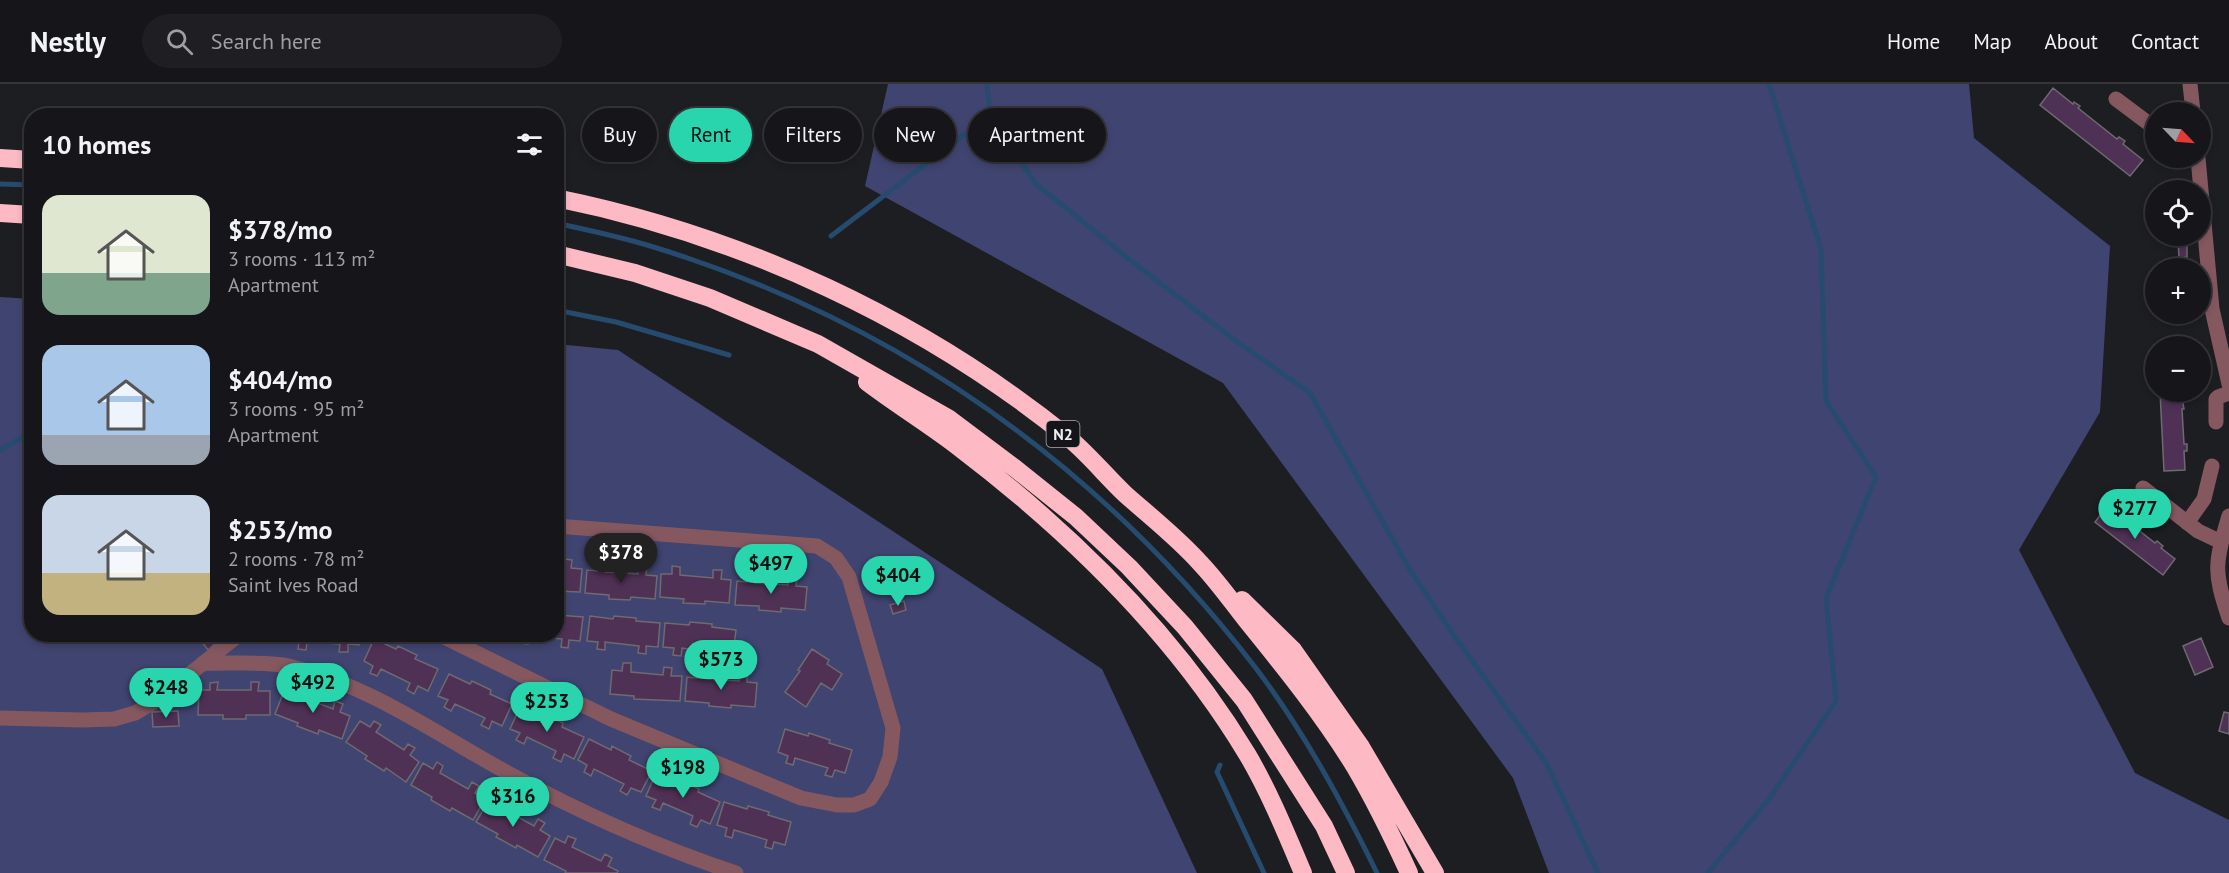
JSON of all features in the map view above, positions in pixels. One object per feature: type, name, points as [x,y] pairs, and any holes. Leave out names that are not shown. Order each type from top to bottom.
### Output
[{"type":"highway","points":[[0,158],[24,160]]},
{"type":"highway","name":"N2","points":[[564,200],[646,219],[716,241],[772,263],[851,299],[910,331],[1006,390],[1072,441],[1200,562],[1301,688],[1355,768],[1409,873]]},
{"type":"highway","points":[[0,213],[24,214]]},
{"type":"highway","points":[[564,256],[635,273],[710,298],[818,344],[948,418],[1076,517],[1129,567],[1185,627],[1244,700],[1324,826],[1346,873]]},
{"type":"highway","points":[[818,344],[894,403],[955,444],[1029,504],[1151,623],[1205,690],[1248,756],[1303,873]]},
{"type":"highway","points":[[1200,562],[1269,624],[1293,650],[1361,747],[1435,873]]},
{"type":"street","points":[[2190,84],[2192,102]]},
{"type":"street","points":[[2116,99],[2145,121]]},
{"type":"street","points":[[2199,168],[2212,309],[2229,384]]},
{"type":"street","points":[[2216,422],[2216,399],[2229,393]]},
{"type":"street","points":[[2187,523],[2204,499],[2212,466]]},
{"type":"street","points":[[2144,488],[2187,523],[2221,542]]},
{"type":"street","points":[[2229,516],[2221,542],[2216,573],[2218,587],[2229,618]]},
{"type":"street","points":[[454,642],[611,718],[801,798],[854,806],[870,799],[881,782],[890,757],[893,728],[849,577],[836,558],[817,546],[564,527]]},
{"type":"street","points":[[0,718],[114,719],[135,713],[157,700],[230,642]]},
{"type":"street","points":[[203,663],[285,666],[344,683],[378,698],[508,773],[560,799],[678,854],[736,873]]},
{"type":"shaded area","points":[[888,84],[1969,84],[1974,138],[2110,246],[2100,412],[2019,550],[2135,773],[2229,820],[2229,873],[1549,873],[1513,778],[1223,383],[865,186],[874,146],[874,162],[956,162],[956,108],[883,108]]},
{"type":"shaded area","points":[[0,297],[24,299],[24,642],[564,642],[564,345],[618,350],[1102,669],[1197,873],[0,873]]},
{"type":"building","points":[[2053,88],[2073,104],[2074,102],[2080,106],[2078,108],[2117,139],[2119,137],[2125,141],[2123,144],[2143,160],[2130,176],[2040,105]]},
{"type":"building","points":[[2178,246],[2187,246],[2187,257],[2179,258]]},
{"type":"building","points":[[2161,402],[2183,402],[2184,444],[2187,444],[2187,451],[2184,451],[2185,470],[2164,471]]},
{"type":"building","points":[[2107,506],[2121,517],[2123,515],[2129,519],[2127,521],[2155,543],[2157,541],[2163,546],[2161,548],[2175,559],[2163,575],[2095,522]]},
{"type":"building","points":[[564,559],[572,560],[571,568],[582,569],[580,592],[564,591]]},
{"type":"building","points":[[598,562],[606,563],[605,572],[638,574],[639,566],[647,567],[646,575],[657,576],[655,599],[631,597],[630,600],[609,599],[609,595],[585,593],[587,570],[597,571]]},
{"type":"building","points":[[672,566],[680,567],[680,575],[713,578],[713,570],[722,570],[721,579],[731,580],[729,603],[705,601],[705,604],[683,603],[684,599],[660,597],[661,574],[672,574]]},
{"type":"building","points":[[748,573],[756,574],[755,583],[788,585],[789,577],[797,578],[796,586],[807,587],[805,610],[781,608],[781,612],[759,610],[759,606],[735,605],[737,581],[747,582]]},
{"type":"building","points":[[904,601],[906,610],[893,614],[890,605]]},
{"type":"building","points":[[564,615],[583,617],[580,641],[569,640],[568,648],[561,647],[562,642],[564,642]]},
{"type":"building","points":[[590,616],[613,619],[614,616],[636,618],[636,621],[660,623],[658,647],[646,646],[646,654],[638,653],[639,646],[605,642],[605,650],[597,649],[598,642],[587,641]]},
{"type":"building","points":[[690,622],[736,630],[733,653],[722,652],[722,660],[714,659],[715,652],[682,648],[681,656],[673,655],[674,648],[663,647],[665,623],[689,625]]},
{"type":"building","points":[[2201,638],[2213,667],[2195,675],[2183,646]]},
{"type":"building","points":[[202,642],[217,642],[208,650]]},
{"type":"building","points":[[299,642],[307,642],[306,650],[298,649]]},
{"type":"building","points":[[307,642],[359,642],[359,645],[348,644],[348,652],[339,652],[340,644]]},
{"type":"building","points":[[373,642],[381,642],[396,649],[398,646],[417,655],[415,659],[438,669],[428,691],[418,686],[414,694],[407,690],[410,683],[381,669],[377,676],[370,673],[373,666],[364,661]]},
{"type":"building","points":[[812,649],[829,660],[827,664],[842,674],[832,690],[821,683],[806,707],[785,692]]},
{"type":"building","points":[[623,663],[631,663],[631,672],[663,675],[664,667],[672,668],[671,676],[682,676],[680,701],[634,699],[634,696],[610,694],[612,670],[622,671]]},
{"type":"building","points":[[698,670],[706,670],[706,679],[739,681],[739,673],[747,674],[747,682],[757,683],[755,707],[731,705],[731,708],[685,701],[687,677],[697,678]]},
{"type":"building","points":[[449,674],[470,684],[472,681],[491,690],[490,694],[512,704],[502,726],[492,721],[489,729],[481,725],[485,718],[455,704],[451,711],[444,707],[448,700],[438,696]]},
{"type":"building","points":[[218,682],[217,690],[251,690],[251,682],[259,682],[258,691],[270,691],[270,715],[246,715],[246,719],[223,719],[223,715],[198,715],[199,690],[210,690],[210,683]]},
{"type":"building","points":[[297,687],[304,690],[302,697],[333,709],[335,701],[343,704],[340,712],[350,716],[342,739],[319,730],[318,734],[275,714],[284,691],[294,695]]},
{"type":"building","points":[[520,707],[542,717],[544,714],[563,723],[562,727],[584,737],[574,759],[564,754],[561,762],[553,758],[556,751],[527,737],[524,744],[516,740],[520,733],[510,729]]},
{"type":"building","points":[[178,711],[179,726],[153,727],[152,712]]},
{"type":"building","points":[[2224,712],[2229,713],[2229,734],[2219,731]]},
{"type":"building","points":[[360,721],[370,727],[374,721],[381,725],[376,732],[404,750],[408,744],[415,748],[410,755],[419,762],[406,782],[386,768],[384,771],[365,759],[367,756],[346,742]]},
{"type":"building","points":[[785,729],[808,736],[809,733],[830,740],[829,743],[852,750],[845,773],[835,770],[832,777],[825,775],[828,768],[795,758],[793,765],[786,763],[788,756],[778,752]]},
{"type":"building","points":[[589,739],[611,750],[612,746],[631,756],[629,760],[652,771],[641,792],[631,788],[627,795],[620,791],[624,784],[594,769],[591,776],[584,772],[587,765],[578,760]]},
{"type":"building","points":[[437,762],[443,766],[440,773],[468,789],[472,782],[479,786],[475,793],[485,799],[473,820],[452,808],[450,811],[411,785],[423,763],[433,769]]},
{"type":"building","points":[[656,773],[678,783],[680,780],[699,789],[698,792],[720,802],[710,824],[701,820],[697,827],[690,824],[693,816],[663,803],[660,810],[652,807],[656,800],[646,796]]},
{"type":"building","points":[[502,799],[509,803],[505,810],[534,826],[538,819],[545,823],[540,830],[550,836],[538,857],[517,845],[516,848],[496,837],[498,834],[476,822],[489,800],[498,806]]},
{"type":"building","points":[[724,802],[747,809],[748,806],[769,812],[768,815],[791,822],[785,845],[774,842],[772,849],[765,847],[767,840],[734,830],[732,838],[725,836],[727,828],[717,825]]},
{"type":"building","points":[[568,836],[576,839],[572,847],[601,861],[605,854],[612,858],[608,866],[618,871],[617,873],[565,873],[566,871],[544,860],[555,838],[565,843]]},
{"type":"waterway","points":[[987,84],[990,115],[1035,183],[1232,338],[1310,393],[1410,570],[1455,637],[1547,764],[1598,873]]},
{"type":"waterway","points":[[1708,873],[1769,799],[1836,701],[1826,598],[1876,477],[1826,401],[1821,249],[1769,84]]},
{"type":"waterway","points":[[831,236],[968,132]]},
{"type":"waterway","points":[[0,184],[24,185]]},
{"type":"waterway","points":[[564,225],[647,245],[738,276],[824,314],[907,357],[985,407],[1059,463],[1128,525],[1194,593],[1255,667],[1273,691],[1321,767],[1377,873]]},
{"type":"waterway","points":[[564,312],[616,322],[729,355]]},
{"type":"waterway","points":[[0,450],[24,436]]},
{"type":"waterway","points":[[1220,765],[1217,772],[1264,873]]}]
